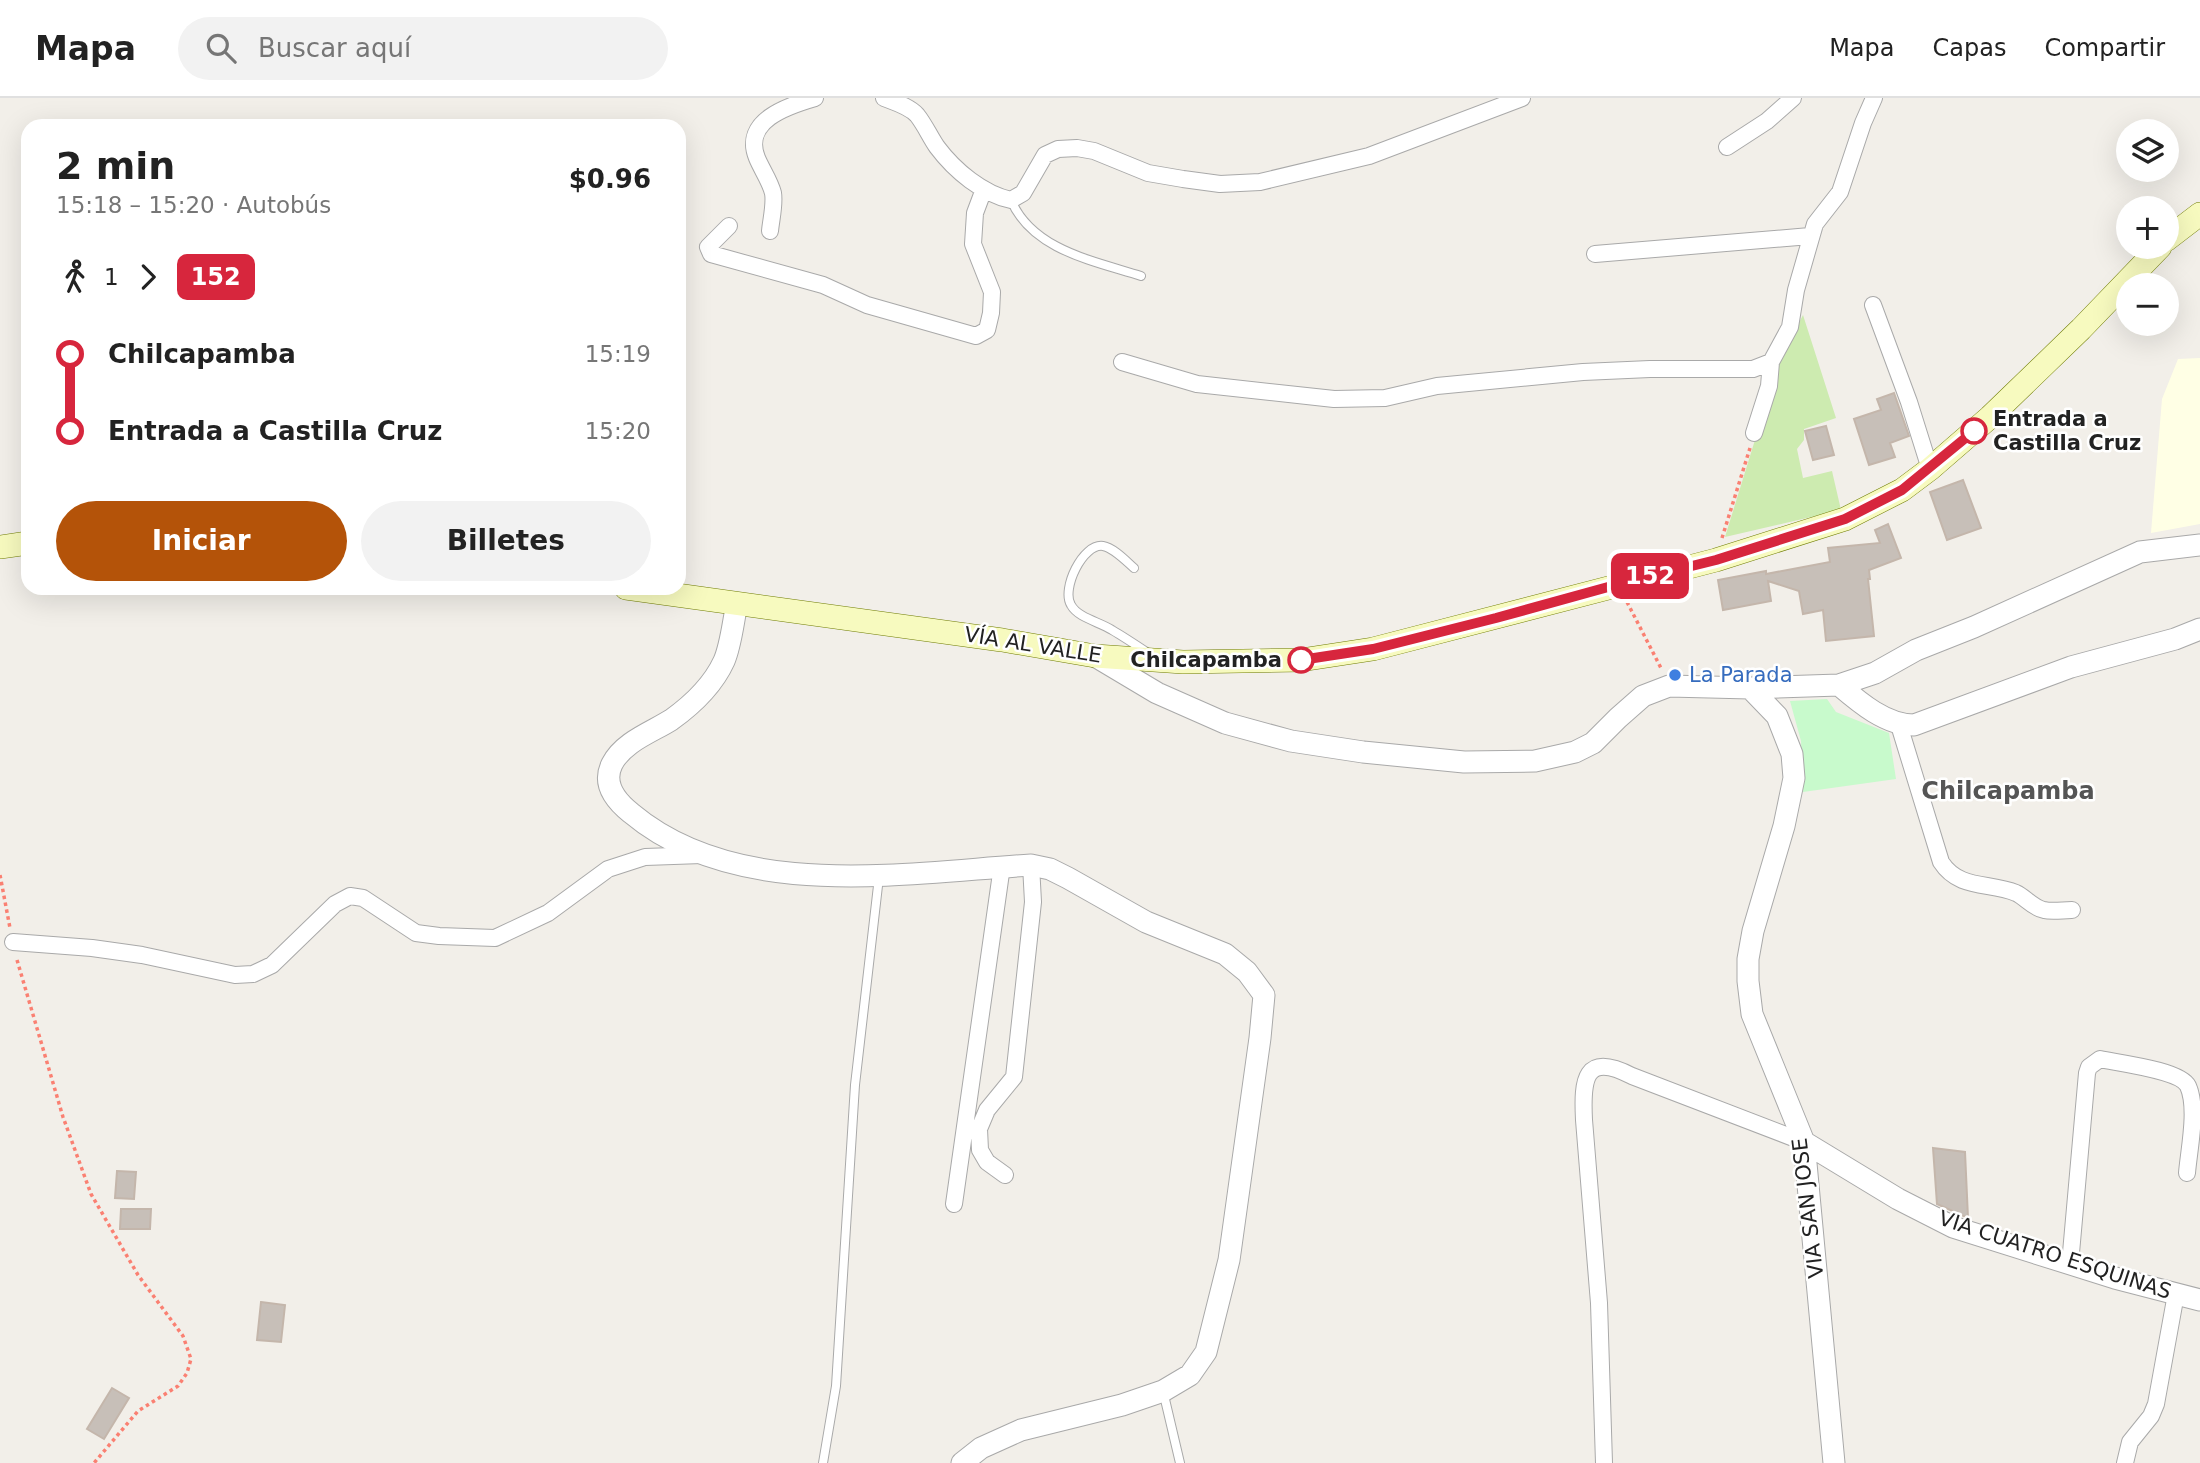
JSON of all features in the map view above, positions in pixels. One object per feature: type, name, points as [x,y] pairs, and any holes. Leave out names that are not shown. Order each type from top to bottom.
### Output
[{"type":"main road","points":[[2179,230],[2200,214]]},
{"type":"main road","name":"VÍA AL VALLE","points":[[675,595],[990,638],[1095,656],[1160,660],[1301,660],[1373,649],[1716,560],[1845,519],[1902,490],[1930,469],[1990,417],[2148,259]]},
{"type":"main road","points":[[0,547],[21,544]]},
{"type":"street","points":[[770,231],[773,194],[756,156],[754,140],[759,126],[777,111],[815,98]]},
{"type":"street","points":[[884,98],[916,114],[939,150],[969,179],[997,197],[1011,200],[1023,193],[1045,155],[1058,149],[1094,151],[1148,173],[1183,179],[1220,184],[1260,182],[1369,156],[1522,98]]},
{"type":"street","points":[[1727,147],[1767,121],[1793,98]]},
{"type":"street","points":[[1754,433],[1769,386],[1771,362],[1790,327],[1810,236],[1815,224],[1840,191],[1874,98]]},
{"type":"street","points":[[729,226],[708,247],[711,254],[823,285],[867,305],[976,336],[987,330],[991,313],[992,292],[973,244],[975,213],[984,189]]},
{"type":"street","points":[[1595,254],[1810,236]]},
{"type":"street","points":[[1873,305],[1909,402],[1930,469]]},
{"type":"street","points":[[1122,362],[1197,384],[1334,400],[1385,398],[1437,386],[1583,372],[1753,369],[1771,362]]},
{"type":"street","points":[[1095,656],[1157,693],[1225,723],[1291,741],[1363,752],[1464,762],[1535,761],[1576,752],[1593,743],[1643,696],[1669,686],[1750,688],[1839,685],[1875,673],[1916,650],[1974,627],[2140,552],[2200,545]]},
{"type":"street","points":[[737,604],[724,661],[701,696],[671,720],[633,741],[612,764],[608,786],[618,803],[647,827],[704,855],[765,869],[833,877],[1031,864],[1068,878],[1146,922],[1225,954],[1247,972],[1264,995],[1229,1260],[1206,1352],[1190,1375],[1163,1391],[1122,1405],[1021,1430],[981,1448],[962,1463]]},
{"type":"street","points":[[1839,685],[1856,699],[1899,725],[1914,725],[2071,667],[2175,639],[2200,629]]},
{"type":"street","name":"VIA SAN JOSE","points":[[1750,688],[1777,716],[1792,754],[1794,778],[1784,826],[1754,931],[1748,959],[1748,981],[1752,1014],[1804,1142],[1834,1463]]},
{"type":"street","points":[[1899,725],[1941,862],[1950,873],[1966,883],[2018,893],[2043,910],[2072,910]]},
{"type":"street","points":[[13,942],[92,948],[154,957],[235,975],[253,974],[272,965],[335,904],[350,896],[363,898],[416,933],[495,938],[548,913],[608,869],[645,857],[704,855]]},
{"type":"street","points":[[1005,1175],[987,1162],[980,1150],[979,1129],[987,1110],[1014,1077],[1033,902],[1031,864]]},
{"type":"street","points":[[954,1204],[1003,866]]},
{"type":"street","points":[[2070,1264],[2087,1073],[2093,1063],[2100,1059],[2151,1069],[2181,1079],[2187,1085],[2193,1107],[2187,1173]]},
{"type":"street","points":[[1604,1463],[1599,1303],[1582,1090],[1585,1078],[1602,1066],[1614,1066],[1632,1076],[1804,1142]]},
{"type":"street","name":"VIA CUATRO ESQUINAS","points":[[1804,1142],[1898,1199],[1953,1227],[2070,1264],[2200,1300]]},
{"type":"street","points":[[2125,1463],[2130,1442],[2151,1416],[2156,1404],[2176,1294]]},
{"type":"lane","points":[[1011,200],[1017,215],[1035,234],[1086,259],[1141,276]]},
{"type":"lane","points":[[1134,568],[1118,554],[1103,546],[1091,548],[1075,568],[1069,589],[1069,603],[1078,612],[1160,660]]},
{"type":"lane","points":[[823,1463],[836,1386],[855,1085],[879,874]]},
{"type":"lane","points":[[1163,1391],[1180,1463]]},
{"type":"path","points":[[1716,560],[1754,433]]},
{"type":"path","points":[[1619,584],[1669,686]]},
{"type":"path","points":[[0,875],[13,942],[63,1117],[91,1194],[138,1275],[183,1336],[191,1359],[187,1373],[178,1386],[138,1411],[94,1463]]},
{"type":"shaded area","points":[[2200,358],[2200,524],[2151,533],[2162,399],[2178,359]]},
{"type":"green space","points":[[1803,315],[1836,418],[1804,429],[1804,440],[1797,449],[1803,478],[1832,471],[1841,510],[1725,537],[1780,359]]},
{"type":"green space","points":[[1827,699],[1836,712],[1889,733],[1896,779],[1803,792],[1801,741],[1790,701]]},
{"type":"building","points":[[1894,393],[1909,436],[1890,443],[1895,457],[1869,465],[1854,419],[1881,410],[1877,399]]},
{"type":"building","points":[[1826,426],[1834,455],[1813,460],[1805,431]]},
{"type":"building","points":[[1963,480],[1981,528],[1947,540],[1930,492]]},
{"type":"building","points":[[1888,524],[1901,558],[1869,570],[1874,636],[1826,641],[1823,610],[1803,614],[1799,591],[1768,581],[1771,601],[1723,610],[1718,580],[1830,562],[1828,548],[1880,543],[1875,530]]},
{"type":"building","points":[[1933,1148],[1965,1152],[1968,1218],[1937,1204]]},
{"type":"building","points":[[117,1171],[136,1172],[134,1199],[115,1198]]},
{"type":"building","points":[[121,1209],[151,1209],[150,1229],[120,1229]]},
{"type":"building","points":[[261,1302],[285,1305],[281,1342],[257,1340]]},
{"type":"building","points":[[112,1388],[129,1398],[104,1439],[87,1429]]},
{"type":"bus line","name":"152","points":[[1301,660],[1373,649],[1496,618],[1716,560],[1845,519],[1902,490],[1974,431]]},
{"type":"place","name":"Entrada a Castilla Cruz","points":[[1974,431]]},
{"type":"place","name":"Chilcapamba","points":[[1301,660]]},
{"type":"place","name":"La Parada","points":[[1675,675]]},
{"type":"district","name":"Chilcapamba","points":[[2008,791]]}]
